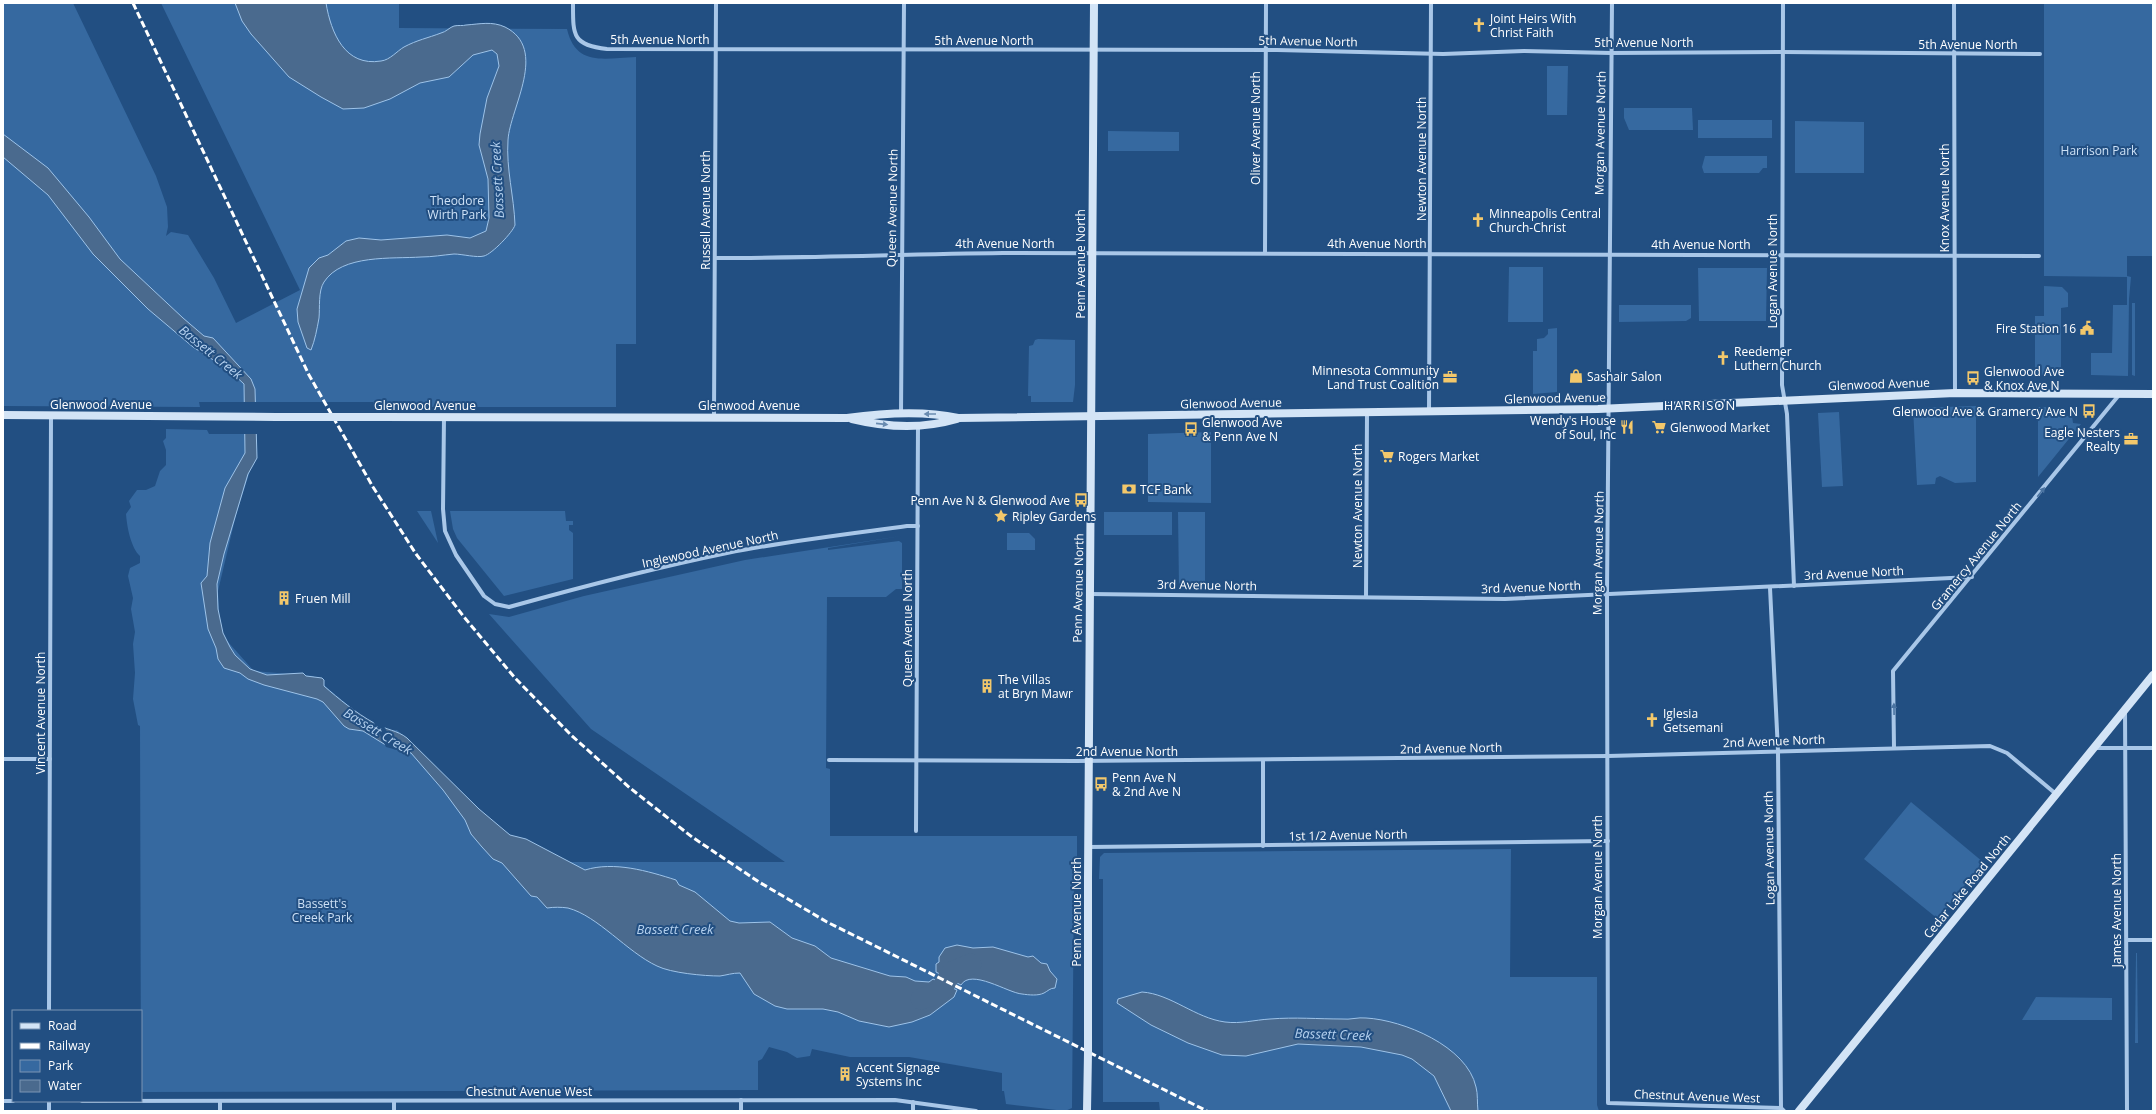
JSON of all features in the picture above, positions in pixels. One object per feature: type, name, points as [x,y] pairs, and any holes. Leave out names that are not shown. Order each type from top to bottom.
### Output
[{"type":"street","name":"5th Avenue North","points":[[573,3],[573,28],[578,40],[589,47],[607,49],[1266,50],[1431,54],[1524,51],[1611,53],[1782,52],[2040,54]]},
{"type":"street","name":"Russell Avenue North","points":[[714,418],[716,3]]},
{"type":"street","name":"Queen Avenue North","points":[[902,414],[901,254],[904,3]]},
{"type":"street","name":"Penn Avenue North","points":[[1087,1111],[1088,761],[1094,3]]},
{"type":"street","name":"Oliver Avenue North","points":[[1265,253],[1266,3]]},
{"type":"street","name":"Newton Avenue North","points":[[1429,412],[1431,3]]},
{"type":"street","name":"Morgan Avenue North","points":[[1608,1103],[1607,593],[1612,3]]},
{"type":"street","name":"Logan Avenue North","points":[[1783,3],[1781,254],[1782,385],[1788,438],[1794,586]]},
{"type":"street","name":"Knox Avenue North","points":[[1954,3],[1955,393]]},
{"type":"street","name":"4th Avenue North","points":[[715,258],[812,258],[901,254],[1092,253],[1609,253],[2039,256]]},
{"type":"street","name":"Glenwood Avenue","points":[[3,415],[847,418],[872,414],[939,414],[958,418],[1091,418],[1367,414],[1609,408],[1955,393],[2153,394]]},
{"type":"street","name":"Gramercy Avenue North","points":[[1894,748],[1893,671],[1972,577],[2120,393]]},
{"type":"street","name":"Newton Avenue North","points":[[1366,597],[1367,414]]},
{"type":"street","name":"Vincent Avenue North","points":[[49,1010],[51,416]]},
{"type":"street","name":"Inglewood Avenue North","points":[[444,417],[443,509],[445,531],[456,556],[484,596],[495,604],[509,607],[578,588],[728,553],[829,536],[907,526],[918,526]]},
{"type":"street","name":"Glenwood Avenue","points":[[847,418],[888,425],[918,425],[941,423],[958,418]]},
{"type":"street","name":"Queen Avenue North","points":[[916,831],[918,425]]},
{"type":"street","name":"3rd Avenue North","points":[[1090,594],[1505,599],[1607,593],[1770,588],[1972,577]]},
{"type":"street","name":"Logan Avenue North","points":[[1770,588],[1778,751],[1782,1110]]},
{"type":"street","name":"Cedar Lake Road North","points":[[1799,1111],[2153,675]]},
{"type":"street","name":"James Avenue North","points":[[2125,710],[2127,1110]]},
{"type":"street","name":"2nd Avenue North","points":[[829,760],[1088,761],[1608,756],[1990,746],[2007,753],[2056,794]]},
{"type":"street","points":[[2093,748],[2153,748]]},
{"type":"street","points":[[3,759],[50,759]]},
{"type":"street","points":[[1263,760],[1263,846]]},
{"type":"street","name":"1st 1/2 Avenue North","points":[[1088,847],[1608,841]]},
{"type":"street","points":[[2127,940],[2153,940]]},
{"type":"street","points":[[740,1100],[740,1111]]},
{"type":"street","name":"Chestnut Avenue West","points":[[142,1101],[895,1100],[976,1111]]},
{"type":"street","points":[[220,1101],[220,1111]]},
{"type":"street","points":[[394,1101],[394,1111]]},
{"type":"street","points":[[913,1102],[913,1111]]},
{"type":"street","name":"Chestnut Avenue West","points":[[1608,1103],[1782,1110]]},
{"type":"green space","name":"Theodore Wirth Park","points":[[3,3],[73,3],[156,176],[167,207],[168,227],[166,236],[171,232],[188,235],[214,278],[236,323],[300,290],[161,3],[399,3],[399,28],[567,29],[571,41],[577,50],[584,55],[602,59],[636,57],[636,344],[616,344],[616,407],[375,407],[373,402],[199,402],[200,407],[3,406]]},
{"type":"green space","name":"Harrison Park","points":[[2044,3],[2153,3],[2153,256],[2127,256],[2127,276],[2131,277],[2129,299],[2128,376],[2091,375],[2091,353],[2112,353],[2113,305],[2127,305],[2127,277],[2044,276]]},
{"type":"green space","points":[[1547,66],[1568,66],[1567,115],[1547,115]]},
{"type":"green space","points":[[1624,108],[1692,108],[1693,130],[1629,130],[1624,118]]},
{"type":"green space","points":[[1698,120],[1772,120],[1772,138],[1698,138]]},
{"type":"green space","points":[[1795,121],[1864,122],[1864,173],[1795,173]]},
{"type":"green space","points":[[1108,131],[1179,132],[1179,151],[1108,151]]},
{"type":"green space","points":[[1705,156],[1767,156],[1767,168],[1763,168],[1759,173],[1704,173],[1702,167]]},
{"type":"green space","points":[[1509,267],[1543,267],[1543,322],[1508,322]]},
{"type":"green space","points":[[1698,268],[1767,268],[1766,321],[1699,321]]},
{"type":"green space","points":[[2044,286],[2062,287],[2068,293],[2068,307],[2061,308],[2061,375],[2035,375],[2035,316],[2044,316]]},
{"type":"green space","points":[[2132,303],[2135,303],[2135,376],[2132,375]]},
{"type":"green space","points":[[1619,305],[1691,305],[1691,318],[1686,321],[1619,322]]},
{"type":"green space","points":[[1557,328],[1557,392],[1533,394],[1533,351],[1537,351],[1537,339],[1544,338],[1548,334],[1548,329]]},
{"type":"green space","points":[[1035,340],[1075,340],[1075,385],[1073,402],[1031,402],[1031,396],[1028,396],[1029,346],[1033,345]]},
{"type":"green space","points":[[1976,406],[1976,482],[1955,483],[1940,476],[1936,478],[1935,484],[1917,485],[1913,408]]},
{"type":"green space","points":[[2038,407],[2046,407],[2046,416],[2072,416],[2073,423],[2081,424],[2038,477]]},
{"type":"green space","points":[[1839,412],[1843,486],[1822,487],[1818,413]]},
{"type":"green space","name":"Bassett's Creek Park","points":[[166,429],[207,430],[209,434],[253,434],[254,458],[236,515],[218,591],[220,633],[254,671],[313,676],[380,732],[397,730],[510,840],[561,862],[785,862],[591,729],[489,614],[509,617],[584,596],[745,560],[901,536],[828,548],[828,550],[899,541],[902,543],[902,589],[896,589],[886,597],[827,597],[826,768],[830,769],[830,836],[1077,836],[1077,879],[1074,879],[1072,1108],[1065,1111],[1006,1104],[1004,1091],[1002,1091],[1002,1073],[909,1057],[850,1057],[812,1049],[810,1056],[797,1058],[787,1052],[769,1047],[762,1059],[758,1061],[758,1090],[142,1092],[140,726],[138,725],[133,699],[135,673],[133,644],[135,632],[131,609],[133,598],[128,576],[130,568],[140,563],[140,556],[134,548],[128,531],[126,514],[131,507],[129,501],[137,490],[146,490],[155,486],[160,471],[166,465],[166,450],[163,441],[166,438]]},
{"type":"green space","points":[[1211,432],[1211,503],[1148,502],[1148,434]]},
{"type":"green space","points":[[417,511],[431,511],[438,543]]},
{"type":"green space","points":[[450,511],[565,511],[566,521],[573,521],[573,525],[569,525],[569,530],[573,533],[573,579],[504,596],[457,538],[453,529]]},
{"type":"green space","points":[[1104,512],[1172,512],[1172,535],[1104,535]]},
{"type":"green space","points":[[1178,512],[1205,512],[1205,587],[1179,587]]},
{"type":"green space","points":[[1007,533],[1029,533],[1035,539],[1035,550],[1007,550]]},
{"type":"green space","points":[[1911,802],[1983,862],[1938,919],[1864,859]]},
{"type":"green space","points":[[1511,849],[1510,977],[1597,977],[1597,1105],[1599,1111],[1160,1111],[1159,1102],[1103,1102],[1103,879],[1099,879],[1100,857],[1104,853]]},
{"type":"green space","points":[[2137,953],[2138,1043],[2135,1043]]},
{"type":"green space","points":[[2036,997],[2112,998],[2112,1020],[2022,1020]]},
{"type":"water","points":[[235,3],[326,3],[332,26],[342,46],[358,59],[369,61],[384,60],[409,45],[456,26],[486,23],[495,24],[505,27],[518,37],[524,49],[526,64],[524,80],[510,127],[508,140],[508,161],[515,225],[506,237],[497,247],[484,256],[477,257],[454,254],[429,257],[382,258],[355,262],[332,273],[322,286],[316,334],[311,350],[307,348],[298,322],[297,309],[309,268],[319,258],[328,255],[346,241],[359,238],[381,240],[447,235],[470,238],[486,231],[489,218],[488,179],[479,145],[487,98],[499,66],[497,54],[492,50],[473,55],[449,77],[420,83],[390,99],[364,108],[343,109],[289,77],[251,34],[242,21]]},
{"type":"water","name":"Bassett Creek","points":[[3,134],[48,168],[89,217],[120,259],[204,336],[213,338],[251,379],[255,389],[257,458],[248,474],[224,554],[217,584],[218,609],[223,633],[235,655],[250,669],[267,675],[303,673],[306,676],[322,678],[324,680],[324,686],[354,710],[374,723],[399,733],[407,738],[479,809],[510,835],[526,839],[585,870],[608,866],[631,868],[676,880],[679,885],[695,892],[730,921],[739,923],[770,922],[792,938],[815,946],[831,958],[890,976],[906,977],[915,981],[929,982],[933,979],[957,990],[954,997],[930,1015],[912,1022],[889,1027],[859,1021],[838,1012],[823,1009],[787,1009],[775,1006],[754,994],[740,973],[720,976],[688,974],[657,966],[646,960],[590,918],[568,908],[547,908],[537,897],[531,896],[502,863],[493,859],[471,834],[465,820],[443,790],[411,753],[384,744],[363,731],[349,729],[344,726],[323,702],[317,699],[264,685],[248,679],[240,673],[224,668],[218,659],[216,648],[208,629],[201,583],[207,576],[210,543],[225,488],[245,453],[244,384],[229,370],[193,347],[148,309],[93,254],[48,195],[3,157]]},
{"type":"water","points":[[957,945],[973,948],[993,947],[1028,957],[1033,956],[1041,963],[1047,964],[1050,971],[1057,979],[1055,988],[1042,994],[1030,995],[1016,993],[981,980],[966,980],[961,985],[936,972],[936,964],[939,962],[939,957],[945,948]]},
{"type":"water","points":[[1142,992],[1163,997],[1203,1016],[1225,1022],[1242,1022],[1279,1018],[1363,1018],[1381,1020],[1415,1030],[1432,1038],[1460,1059],[1470,1072],[1476,1087],[1478,1111],[1451,1111],[1434,1076],[1412,1059],[1402,1055],[1361,1047],[1298,1044],[1246,1056],[1222,1055],[1188,1043],[1151,1025],[1117,1003],[1118,999]]},
{"type":"pier","points":[[243,402],[257,402],[257,434],[243,434]]},
{"type":"pier","points":[[372,719],[384,726],[397,750],[386,747]]},
{"type":"waterway","name":"Bassett Creek","points":[[921,999],[939,993],[952,972],[971,964]]},
{"type":"railway","points":[[133,3],[309,375],[373,487],[416,554],[464,617],[515,678],[571,735],[630,788],[692,837],[759,882],[827,922],[1207,1111]]},
{"type":"place","name":"Joint Heirs With Christ Faith","points":[[1479,25]]},
{"type":"place","name":"Minneapolis Central Church-Christ","points":[[1478,220]]},
{"type":"place","name":"Fire Station 16","points":[[2087,328]]},
{"type":"place","name":"Reedemer Luthern Church","points":[[1723,358]]},
{"type":"place","name":"Sashair Salon","points":[[1576,376]]},
{"type":"place","name":"Minnesota Community Land Trust Coalition","points":[[1450,377]]},
{"type":"place","name":"Glenwood Ave & Knox Ave N","points":[[1973,378]]},
{"type":"place","name":"Glenwood Ave & Gramercy Ave N","points":[[2089,411]]},
{"type":"place","name":"Wendy's House of Soul, Inc","points":[[1627,427]]},
{"type":"place","name":"Glenwood Market","points":[[1659,427]]},
{"type":"place","name":"Glenwood Ave & Penn Ave N","points":[[1191,429]]},
{"type":"place","name":"Eagle Nesters Realty","points":[[2131,439]]},
{"type":"place","name":"Rogers Market","points":[[1387,456]]},
{"type":"place","name":"TCF Bank","points":[[1129,489]]},
{"type":"place","name":"Penn Ave N & Glenwood Ave","points":[[1081,500]]},
{"type":"place","name":"Ripley Gardens","points":[[1001,516]]},
{"type":"place","name":"Fruen Mill","points":[[284,598]]},
{"type":"place","name":"The Villas at Bryn Mawr","points":[[987,686]]},
{"type":"place","name":"Iglesia Getsemani","points":[[1652,720]]},
{"type":"place","name":"Penn Ave N & 2nd Ave N","points":[[1101,784]]},
{"type":"place","name":"Accent Signage Systems Inc","points":[[845,1074]]},
{"type":"district","name":"HARRISON","points":[[1700,405]]}]
